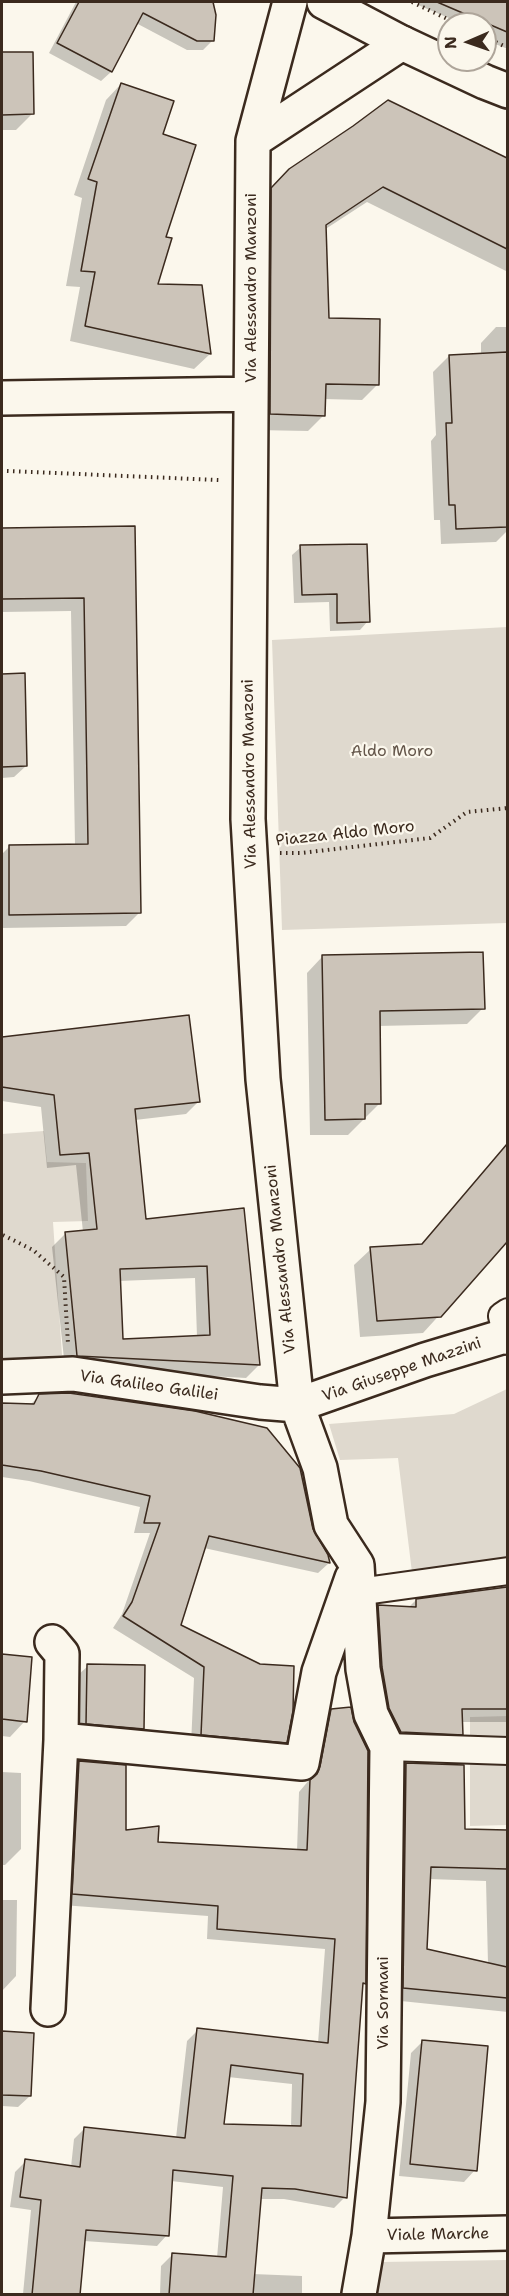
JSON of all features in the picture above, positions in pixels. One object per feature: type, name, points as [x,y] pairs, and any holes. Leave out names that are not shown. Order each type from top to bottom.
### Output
[{"type":"street","name":"Via Alessandro Manzoni","points":[[290,2],[253,141],[249,854],[263,1079],[297,1405],[320,1468],[331,1525],[358,1579]]},
{"type":"street","points":[[324,2],[500,90]]},
{"type":"street","points":[[253,141],[402,42]]},
{"type":"street","points":[[2,398],[251,394]]},
{"type":"street","name":"Via Giuseppe Mazzini","points":[[297,1405],[507,1331]]},
{"type":"street","name":"Via Galileo Galilei","points":[[2,1377],[70,1374],[297,1405]]},
{"type":"street","points":[[61,1740],[302,1762],[319,1672],[358,1579],[507,1571]]},
{"type":"street","name":"Via Sormani","points":[[358,1579],[363,1669],[371,1714],[387,1747],[383,2102],[369,2236],[359,2295]]},
{"type":"street","points":[[48,2009],[61,1740],[62,1654],[52,1642]]},
{"type":"street","points":[[387,1747],[507,1751]]},
{"type":"street","name":"Viale Marche","points":[[369,2236],[507,2233]]},
{"type":"path","points":[[412,2],[437,14]]},
{"type":"path","points":[[7,471],[54,475],[226,480]]},
{"type":"path","name":"Piazza Aldo Moro","points":[[249,854],[301,853],[430,838],[467,812],[507,808]]},
{"type":"path","points":[[3,1235],[33,1250],[64,1278],[70,1374]]},
{"type":"green space","name":"Aldo Moro","points":[[507,627],[507,923],[282,930],[272,640]]},
{"type":"green space","points":[[44,1131],[47,1162],[86,1163],[88,1221],[53,1222],[62,1355],[2,1359],[2,1134]]},
{"type":"green space","points":[[507,1389],[507,1587],[415,1597],[398,1458],[340,1460],[329,1424],[454,1414]]},
{"type":"green space","points":[[507,1716],[507,1825],[470,1826],[470,1717]]},
{"type":"green space","points":[[507,2260],[507,2294],[375,2294],[382,2262]]},
{"type":"building","points":[[79,2],[213,2],[216,15],[214,41],[197,41],[143,13],[112,72],[57,43]]},
{"type":"building","points":[[437,2],[507,2],[507,32],[497,28],[497,12],[460,12]]},
{"type":"building","points":[[2,52],[33,52],[34,114],[2,115]]},
{"type":"building","points":[[121,83],[174,101],[163,134],[196,145],[166,237],[172,238],[158,284],[202,285],[211,354],[85,326],[95,272],[81,271],[97,182],[88,179]]},
{"type":"building","points":[[388,100],[507,158],[507,249],[383,187],[326,225],[329,318],[380,319],[379,385],[326,384],[325,416],[270,414],[271,188],[289,169]]},
{"type":"building","points":[[507,352],[507,527],[456,529],[455,505],[449,505],[446,423],[452,423],[449,355]]},
{"type":"building","points":[[135,526],[141,913],[9,915],[9,845],[88,844],[84,598],[2,599],[2,528]]},
{"type":"building","points":[[367,544],[370,622],[337,623],[337,594],[302,595],[300,545]]},
{"type":"building","points":[[25,673],[27,766],[2,767],[2,674]]},
{"type":"building","points":[[483,952],[485,1009],[380,1011],[381,1104],[365,1104],[365,1119],[325,1120],[322,955]]},
{"type":"building","points":[[189,1015],[200,1102],[135,1109],[146,1219],[244,1208],[260,1365],[77,1356],[65,1232],[97,1229],[89,1153],[60,1155],[54,1095],[2,1087],[2,1037]],"holes":[[[207,1266],[210,1335],[123,1339],[120,1269]]]},
{"type":"building","points":[[507,1144],[507,1242],[441,1317],[377,1321],[370,1247],[422,1244]]},
{"type":"building","points":[[69,1393],[195,1411],[267,1428],[300,1468],[313,1529],[330,1563],[209,1536],[181,1625],[260,1664],[294,1666],[293,1711],[287,1743],[201,1735],[204,1667],[123,1616],[132,1602],[160,1523],[144,1523],[150,1496],[41,1471],[2,1465],[2,1403],[34,1404],[39,1394]]},
{"type":"building","points":[[507,1587],[507,1709],[462,1709],[463,1735],[401,1732],[389,1708],[382,1667],[378,1605],[416,1607],[416,1599]]},
{"type":"building","points":[[2,1654],[32,1657],[27,1722],[2,1719]]},
{"type":"building","points":[[87,1664],[145,1665],[144,1729],[86,1724]]},
{"type":"building","points":[[351,1707],[354,1722],[368,1751],[366,1984],[363,1983],[347,2198],[295,2189],[262,2188],[253,2295],[169,2295],[172,2253],[226,2257],[233,2176],[173,2170],[169,2236],[86,2230],[80,2295],[32,2295],[41,2200],[20,2197],[25,2159],[80,2167],[84,2127],[185,2138],[197,2028],[328,2043],[335,1939],[217,1929],[218,1906],[72,1894],[79,1761],[126,1765],[126,1830],[159,1826],[158,1842],[307,1850],[310,1780],[317,1774],[320,1766],[331,1709]],"holes":[[[231,2065],[303,2074],[301,2126],[224,2124]]]},
{"type":"building","points":[[406,1763],[464,1765],[465,1829],[507,1830],[507,1869],[431,1867],[427,1949],[507,1967],[507,1998],[403,1988]]},
{"type":"building","points":[[2,2031],[34,2033],[31,2096],[2,2095]]},
{"type":"building","points":[[422,2040],[488,2046],[477,2171],[410,2164]]}]
